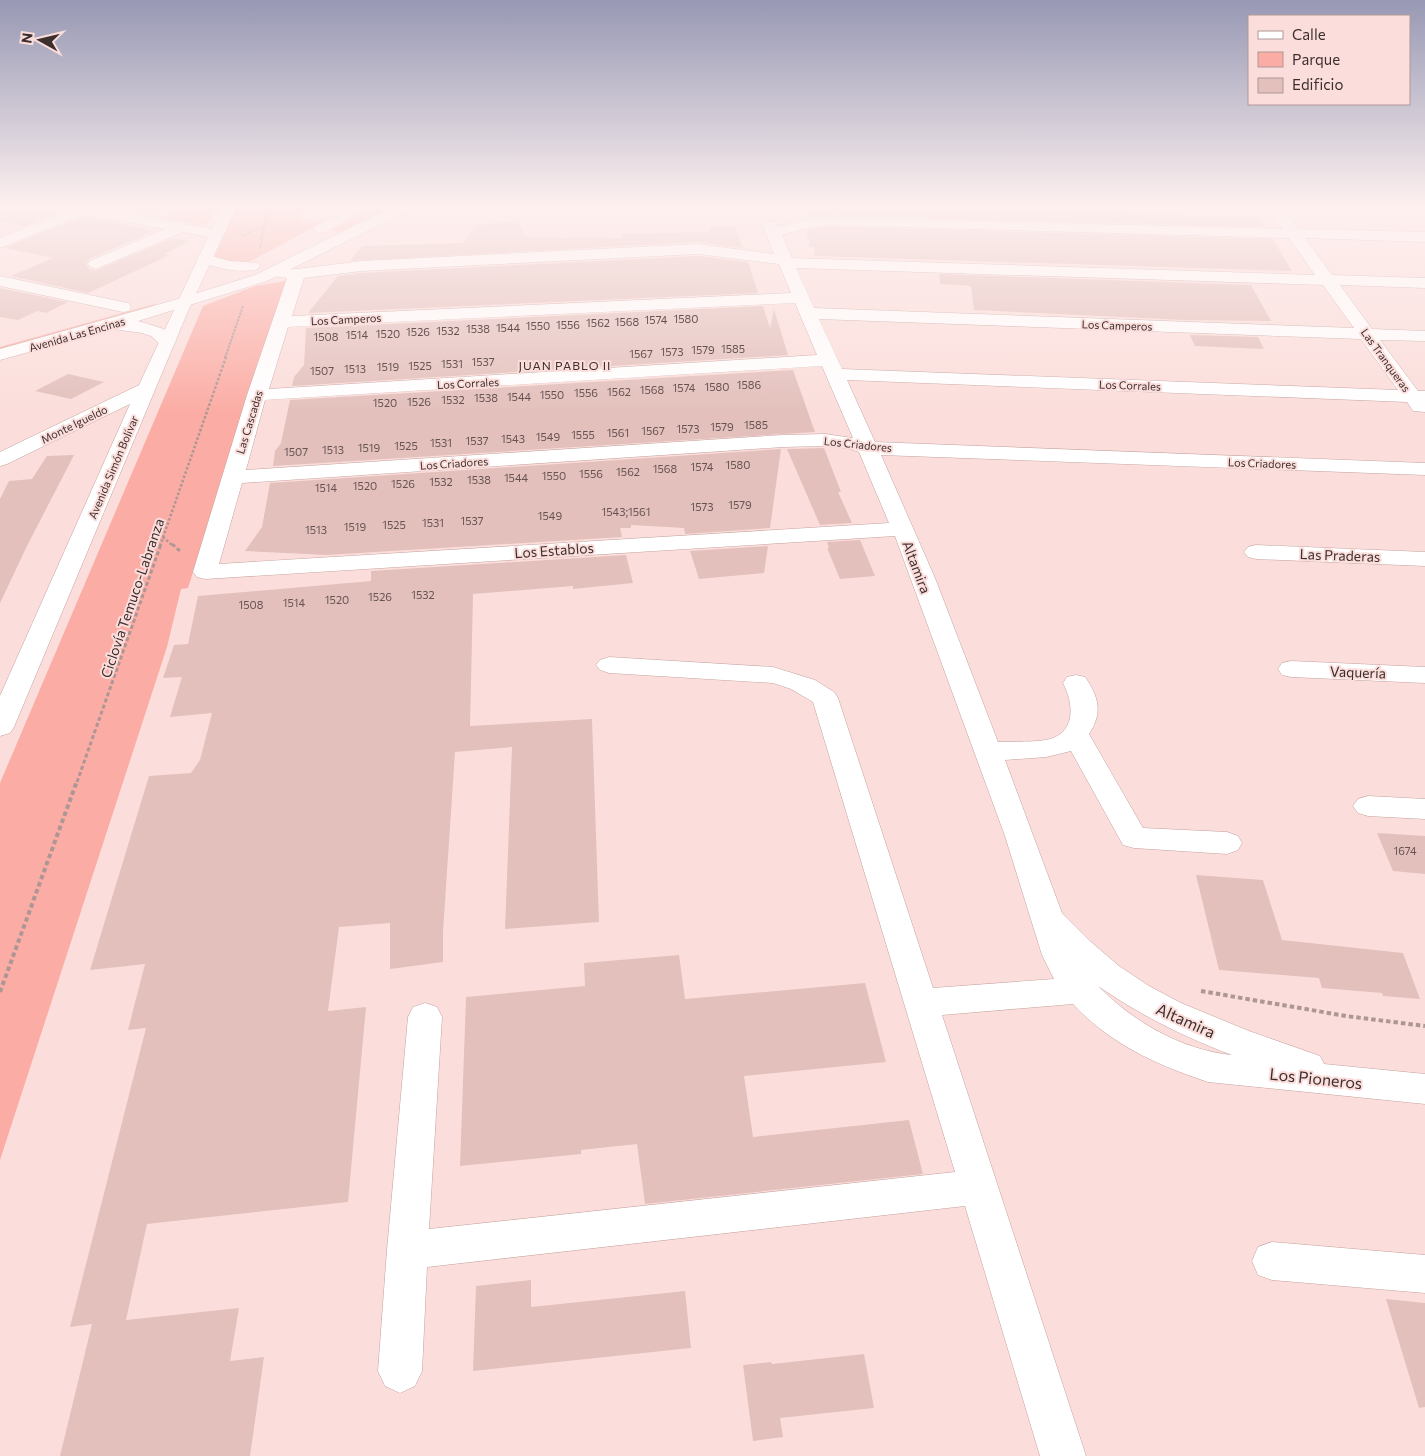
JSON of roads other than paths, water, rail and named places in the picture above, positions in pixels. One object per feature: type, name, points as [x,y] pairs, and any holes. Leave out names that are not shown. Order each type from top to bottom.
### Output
[{"type":"street","name":"Avenida Simón Bolívar","points":[[0,727],[197,276]]},
{"type":"street","name":"Avenida Las Encinas","points":[[0,355],[105,326],[239,276]]},
{"type":"street","name":"Las Cascadas","points":[[205,572],[232,477],[296,276]]},
{"type":"street","name":"Altamira","points":[[792,276],[903,529],[1048,915],[1057,952],[1067,972],[1098,1008],[1128,1031],[1177,1057],[1208,1067]]},
{"type":"street","points":[[1206,276],[1425,283]]},
{"type":"street","name":"Las Tranqueras","points":[[1325,276],[1367,334],[1418,396],[1425,414]]},
{"type":"street","points":[[0,281],[123,308]]},
{"type":"street","name":"Avenida Las Encinas","points":[[0,341],[123,308],[187,296]]},
{"type":"street","name":"Los Camperos","points":[[281,322],[805,306],[1425,336]]},
{"type":"street","points":[[105,326],[149,329],[163,336],[167,341]]},
{"type":"street","name":"Los Corrales","points":[[257,396],[832,367],[1418,396]]},
{"type":"street","name":"Monte Igueldo","points":[[0,460],[147,388]]},
{"type":"street","name":"Los Criadores","points":[[232,477],[783,441],[838,440],[867,448],[1425,469]]},
{"type":"street","name":"Los Establos","points":[[205,572],[903,529]]},
{"type":"street","name":"Las Praderas","points":[[1256,552],[1425,559]]},
{"type":"street","points":[[608,665],[773,675],[794,679],[809,686],[825,698],[1062,1456]]},
{"type":"street","name":"Vaquería","points":[[1291,669],[1425,675]]},
{"type":"street","points":[[988,752],[1055,747],[1075,734],[1085,716],[1086,705],[1076,683]]},
{"type":"street","points":[[1075,734],[1134,838],[1227,843]]},
{"type":"street","points":[[1368,806],[1425,809]]},
{"type":"street","name":"Altamira","points":[[1048,915],[1067,940],[1092,964],[1122,987],[1152,1006],[1195,1026],[1351,1082]]},
{"type":"street","points":[[921,1003],[1081,990]]},
{"type":"street","points":[[400,1371],[407,1250],[425,1017]]},
{"type":"street","name":"Los Pioneros","points":[[1208,1067],[1425,1089]]},
{"type":"street","points":[[407,1250],[978,1188]]},
{"type":"street","points":[[1272,1261],[1425,1274]]},
{"type":"district","name":"JUAN PABLO II","points":[[565,365]]}]
